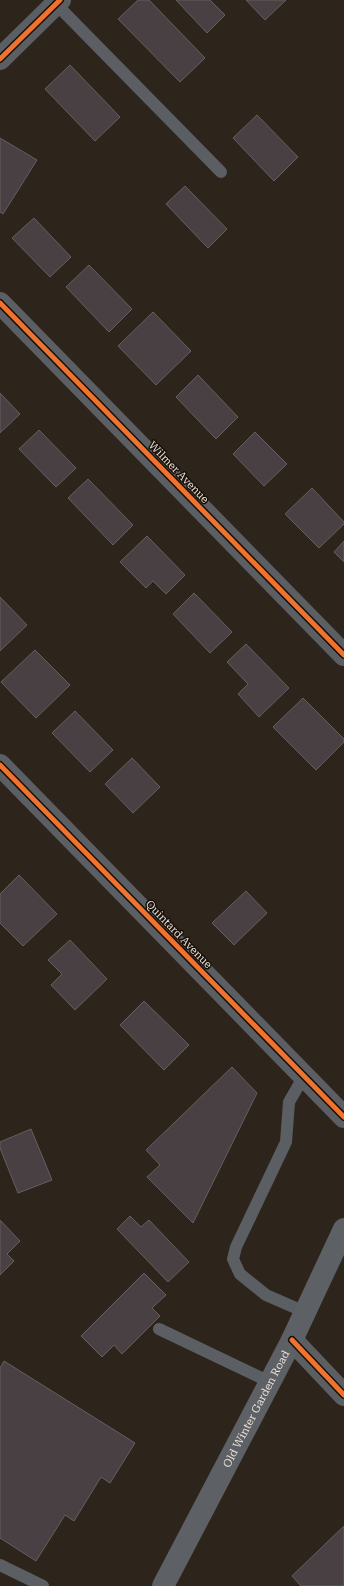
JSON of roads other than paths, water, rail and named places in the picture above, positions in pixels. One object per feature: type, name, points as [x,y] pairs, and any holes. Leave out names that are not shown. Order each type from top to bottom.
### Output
[{"type":"main road","name":"Old Winter Garden Road","points":[[163,1586],[292,1340],[344,1229]]},
{"type":"street","points":[[0,59],[58,2]]},
{"type":"street","name":"Wilmer Avenue","points":[[0,303],[344,655]]},
{"type":"street","name":"Quintard Avenue","points":[[0,765],[344,1117]]},
{"type":"street","points":[[292,1340],[344,1395]]},
{"type":"lane","points":[[58,2],[221,172]]},
{"type":"lane","points":[[304,1076],[289,1102],[286,1142],[232,1258],[240,1274],[266,1295],[305,1312]]},
{"type":"lane","points":[[159,1329],[270,1382]]},
{"type":"lane","points":[[0,1566],[43,1586]]}]
